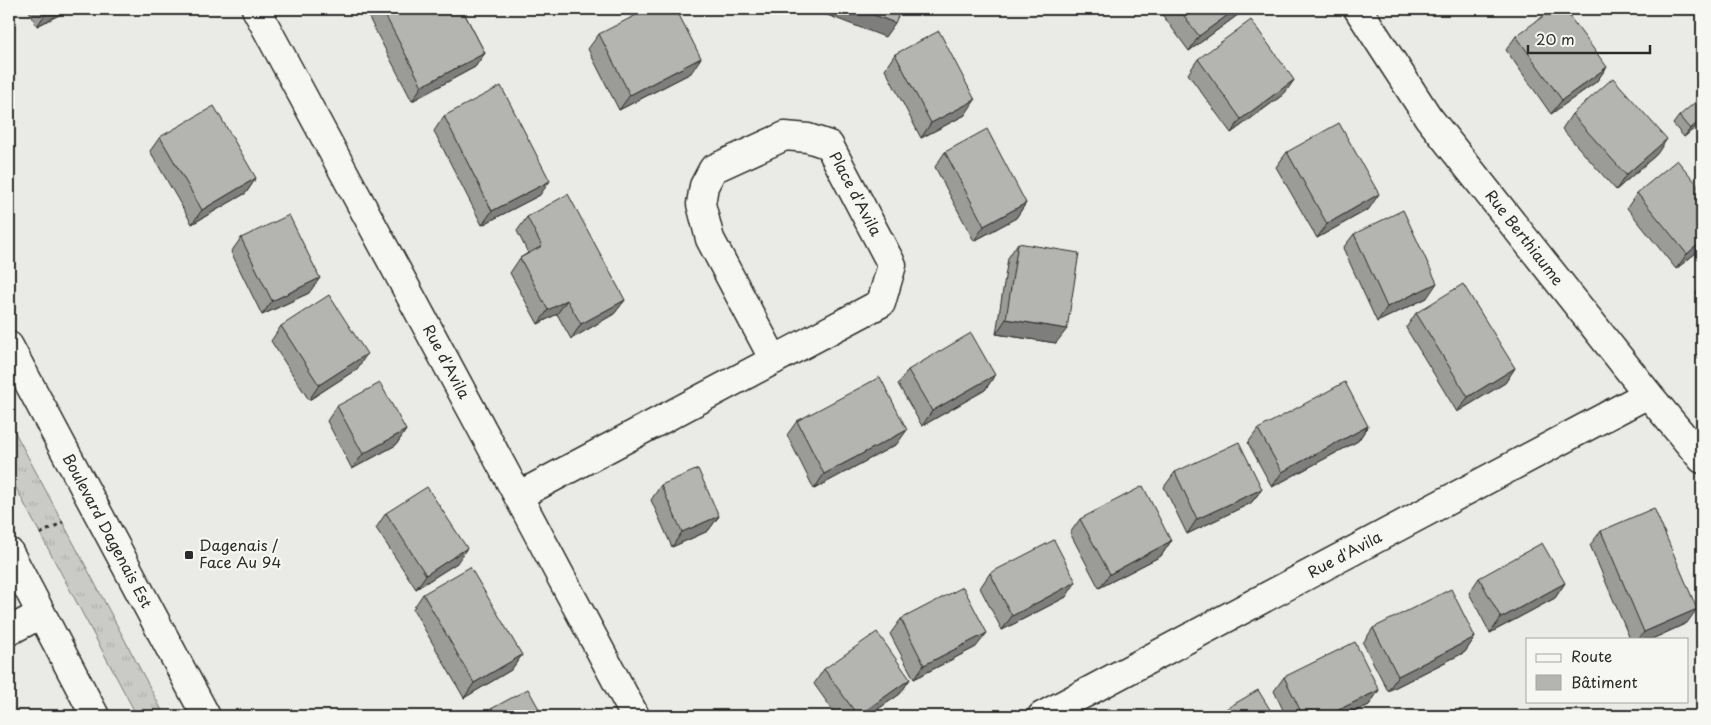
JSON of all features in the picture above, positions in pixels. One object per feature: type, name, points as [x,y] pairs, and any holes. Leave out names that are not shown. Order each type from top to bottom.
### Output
[{"type":"street","name":"Rue d'Avila","points":[[256,9],[635,716]]},
{"type":"street","name":"Rue Berthiaume","points":[[1358,9],[1428,117],[1648,394],[1702,459]]},
{"type":"street","name":"Place d'Avila","points":[[518,496],[774,360],[881,303],[892,265],[829,145],[808,138],[785,136],[713,168],[704,186],[701,204],[710,239],[774,360]]},
{"type":"street","name":"Boulevard Dagenais Est","points":[[9,346],[206,716]]},
{"type":"street","name":"Rue d'Avila","points":[[1042,716],[1648,394]]},
{"type":"street","points":[[9,552],[95,716]]},
{"type":"street","points":[[9,631],[41,614]]},
{"type":"path","points":[[40,534],[63,522]]},
{"type":"green space","points":[[9,421],[165,716],[137,716],[9,475]]},
{"type":"building","points":[[382,9],[462,9],[485,53],[422,86]]},
{"type":"building","points":[[648,9],[676,9],[701,58],[630,95],[599,34]]},
{"type":"building","points":[[859,9],[901,9],[895,23]]},
{"type":"building","points":[[1179,9],[1236,9],[1199,36]]},
{"type":"building","points":[[1553,9],[1564,9],[1607,67],[1562,100],[1516,36]]},
{"type":"building","points":[[1251,20],[1294,80],[1241,119],[1198,59]]},
{"type":"building","points":[[939,31],[975,100],[931,123],[895,54]]},
{"type":"building","points":[[1613,78],[1667,139],[1626,175],[1572,114]]},
{"type":"building","points":[[501,86],[550,181],[492,211],[444,116]]},
{"type":"building","points":[[1699,99],[1702,103],[1702,119],[1690,129],[1679,116]]},
{"type":"building","points":[[214,106],[256,178],[202,210],[160,137]]},
{"type":"building","points":[[1339,123],[1379,194],[1327,224],[1287,152]]},
{"type":"building","points":[[987,129],[1026,203],[984,226],[945,152]]},
{"type":"building","points":[[1677,160],[1702,190],[1702,241],[1687,254],[1637,193]]},
{"type":"building","points":[[568,194],[625,300],[581,324],[567,300],[548,310],[520,258],[542,246],[527,217]]},
{"type":"building","points":[[1403,210],[1437,283],[1387,307],[1354,234]]},
{"type":"building","points":[[289,215],[320,278],[272,301],[241,238]]},
{"type":"building","points":[[1018,243],[1079,253],[1067,329],[1006,319]]},
{"type":"building","points":[[1463,284],[1515,368],[1468,397],[1416,313]]},
{"type":"building","points":[[329,295],[367,354],[319,385],[281,326]]},
{"type":"building","points":[[971,333],[995,375],[932,411],[908,370]]},
{"type":"building","points":[[880,377],[907,430],[824,474],[797,421]]},
{"type":"building","points":[[1345,382],[1368,426],[1282,472],[1258,429]]},
{"type":"building","points":[[380,383],[406,430],[363,454],[337,406]]},
{"type":"building","points":[[1239,442],[1262,489],[1197,519],[1175,472]]},
{"type":"building","points":[[698,469],[719,516],[682,532],[661,485]]},
{"type":"building","points":[[1143,486],[1171,541],[1110,574],[1080,519]]},
{"type":"building","points":[[427,487],[467,548],[426,575],[386,513]]},
{"type":"building","points":[[1654,508],[1697,609],[1644,632],[1601,531]]},
{"type":"building","points":[[1054,540],[1076,582],[1012,616],[990,573]]},
{"type":"building","points":[[1542,543],[1565,583],[1501,618],[1479,578]]},
{"type":"building","points":[[470,567],[522,655],[474,683],[423,594]]},
{"type":"building","points":[[963,587],[987,633],[924,665],[901,619]]},
{"type":"building","points":[[1451,589],[1475,637],[1398,676],[1373,628]]},
{"type":"building","points":[[877,632],[910,679],[858,716],[824,669]]},
{"type":"building","points":[[1355,642],[1379,690],[1326,716],[1303,716],[1284,677]]},
{"type":"building","points":[[528,689],[543,716],[478,716]]},
{"type":"building","points":[[1258,690],[1274,716],[1214,716]]},
{"type":"place","name":"Dagenais / Face Au 94","points":[[189,555]]}]
